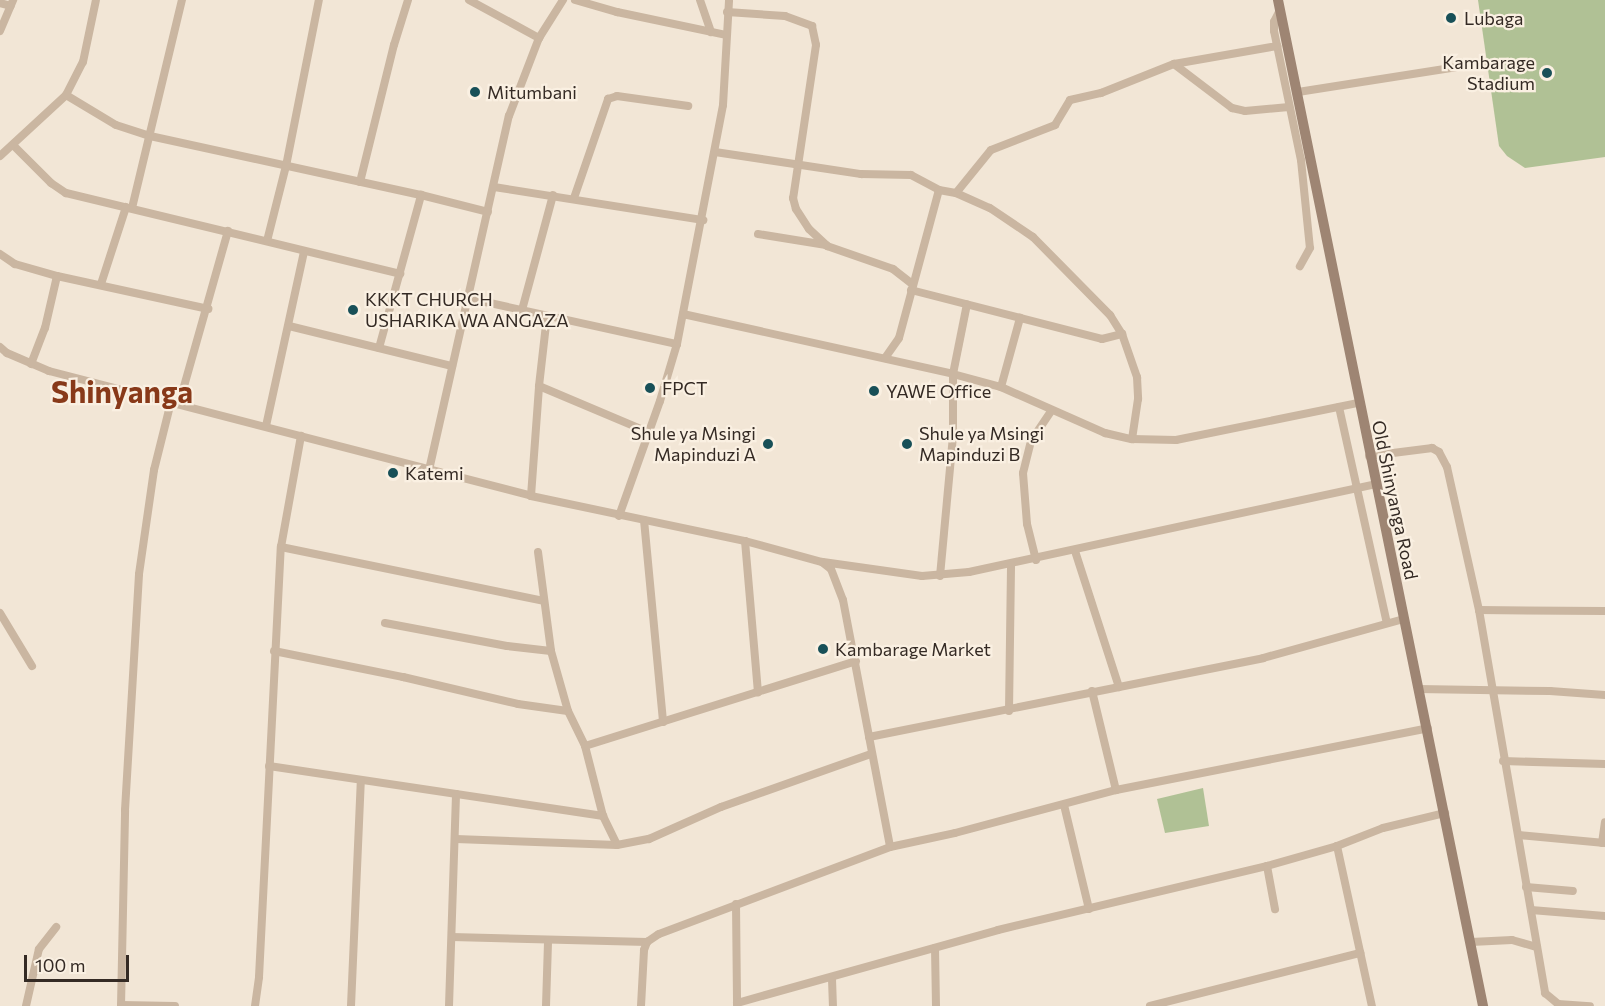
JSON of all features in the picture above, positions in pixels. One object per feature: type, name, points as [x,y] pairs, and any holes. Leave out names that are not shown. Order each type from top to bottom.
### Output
[{"type":"main road","name":"Old Shinyanga Road","points":[[1279,5],[1358,403],[1428,728],[1483,1006]]},
{"type":"street","points":[[0,156],[66,95],[83,62],[96,0]]},
{"type":"street","points":[[101,284],[129,208],[150,136],[182,0]]},
{"type":"street","points":[[267,241],[286,166],[319,0]]},
{"type":"street","points":[[360,182],[408,0]]},
{"type":"street","points":[[469,0],[539,38]]},
{"type":"street","points":[[429,470],[509,116],[539,38],[562,0]]},
{"type":"street","points":[[575,0],[726,35]]},
{"type":"street","points":[[700,0],[711,32]]},
{"type":"street","points":[[619,516],[677,344],[703,220],[723,105],[729,0]]},
{"type":"street","points":[[0,3],[12,3],[0,31]]},
{"type":"street","points":[[1279,5],[1274,22],[1277,46],[1301,160],[1310,248],[1300,266]]},
{"type":"street","points":[[727,12],[785,16],[812,26],[816,45],[814,67],[793,198],[796,209],[809,229],[827,246]]},
{"type":"street","points":[[957,193],[991,150],[1055,125],[1067,101],[1101,93],[1174,64],[1277,46]]},
{"type":"street","points":[[1298,92],[1483,63]]},
{"type":"street","points":[[1174,64],[1232,108],[1245,111],[1289,107]]},
{"type":"street","points":[[66,95],[108,122],[150,136],[421,195],[488,212]]},
{"type":"street","points":[[574,198],[608,99],[617,96],[688,106]]},
{"type":"street","points":[[14,145],[51,183],[66,193],[400,274]]},
{"type":"street","points":[[715,152],[861,174],[911,175],[939,190],[957,193],[990,208],[1033,237],[1110,315],[1122,334],[1137,377],[1138,399],[1132,439]]},
{"type":"street","points":[[494,187],[703,220]]},
{"type":"street","points":[[885,358],[899,338],[939,190]]},
{"type":"street","points":[[379,348],[421,195]]},
{"type":"street","points":[[522,310],[553,195]]},
{"type":"street","points":[[175,1006],[122,1006],[125,810],[138,574],[154,470],[208,309],[228,231]]},
{"type":"street","points":[[758,234],[827,246],[893,269],[911,287],[967,304],[1102,339],[1122,334]]},
{"type":"street","points":[[266,426],[304,251]]},
{"type":"street","points":[[0,254],[15,264],[57,276],[208,309]]},
{"type":"street","points":[[31,364],[45,328],[57,276]]},
{"type":"street","points":[[467,298],[677,344]]},
{"type":"street","points":[[940,576],[953,435],[953,374],[967,304]]},
{"type":"street","points":[[683,314],[885,358],[1001,387],[1105,434],[1132,439],[1176,440],[1358,403]]},
{"type":"street","points":[[531,496],[547,316]]},
{"type":"street","points":[[1001,387],[1020,318]]},
{"type":"street","points":[[289,326],[440,361],[452,366]]},
{"type":"street","points":[[0,347],[7,353],[31,364],[531,496],[745,541],[822,562],[922,576],[940,576],[1036,560],[1375,484]]},
{"type":"street","points":[[539,386],[648,432]]},
{"type":"street","points":[[1339,407],[1386,623]]},
{"type":"street","points":[[1036,560],[1028,524],[1023,473],[1031,441],[1052,410]]},
{"type":"street","points":[[255,1006],[260,966],[268,766],[281,548],[302,436]]},
{"type":"street","points":[[1369,456],[1429,448],[1442,455],[1479,610],[1547,1006]]},
{"type":"street","points":[[644,520],[663,722]]},
{"type":"street","points":[[745,541],[758,692]]},
{"type":"street","points":[[281,548],[543,601]]},
{"type":"street","points":[[1075,551],[1119,687]]},
{"type":"street","points":[[538,552],[551,651],[568,711],[585,746],[603,816],[617,845]]},
{"type":"street","points":[[822,562],[831,569],[837,581],[856,661],[871,754],[890,847]]},
{"type":"street","points":[[1009,711],[1011,565]]},
{"type":"street","points":[[1479,610],[1580,608],[1605,611]]},
{"type":"street","points":[[0,613],[32,666]]},
{"type":"street","points":[[869,737],[1009,711],[1092,691],[1263,658],[1404,619]]},
{"type":"street","points":[[385,623],[507,646],[551,651]]},
{"type":"street","points":[[274,651],[403,677],[518,704],[568,711]]},
{"type":"street","points":[[585,746],[856,661]]},
{"type":"street","points":[[1418,689],[1605,695]]},
{"type":"street","points":[[1092,691],[1116,790]]},
{"type":"street","points":[[452,937],[647,942],[736,904],[890,847],[1064,805],[1116,790],[1428,728]]},
{"type":"street","points":[[456,839],[617,845],[649,839],[721,807],[871,754]]},
{"type":"street","points":[[1503,760],[1605,764]]},
{"type":"street","points":[[268,766],[603,816]]},
{"type":"street","points":[[351,1006],[361,781]]},
{"type":"street","points":[[449,1006],[456,794]]},
{"type":"street","points":[[1064,805],[1089,909]]},
{"type":"street","points":[[736,904],[737,1005],[935,948],[1267,866],[1337,846],[1383,828],[1445,813]]},
{"type":"street","points":[[1519,835],[1603,843],[1605,822]]},
{"type":"street","points":[[1337,846],[1372,1006]]},
{"type":"street","points":[[1267,866],[1275,909]]},
{"type":"street","points":[[1526,887],[1573,891]]},
{"type":"street","points":[[1531,910],[1605,916]]},
{"type":"street","points":[[26,1006],[39,950],[56,927]]},
{"type":"street","points":[[1471,942],[1512,940],[1537,947]]},
{"type":"street","points":[[546,1006],[548,941]]},
{"type":"street","points":[[641,1006],[644,950],[647,942]]},
{"type":"street","points":[[935,948],[936,1006]]},
{"type":"street","points":[[1150,1006],[1360,953]]},
{"type":"street","points":[[832,979],[833,1006]]},
{"type":"street","points":[[1545,993],[1558,1004],[1590,1006]]},
{"type":"green space","name":"Kambarage Stadium","points":[[1478,0],[1605,0],[1605,157],[1525,168],[1507,156],[1499,146]]},
{"type":"green space","points":[[1203,788],[1209,826],[1165,833],[1157,799]]},
{"type":"place","name":"Lubaga","points":[[1451,18]]},
{"type":"place","name":"Kambarage Stadium","points":[[1547,73]]},
{"type":"place","name":"Mitumbani","points":[[475,92]]},
{"type":"place","name":"KKKT CHURCH USHARIKA WA ANGAZA","points":[[353,310]]},
{"type":"place","name":"FPCT","points":[[650,388]]},
{"type":"place","name":"YAWE Office","points":[[874,391]]},
{"type":"place","name":"Shule ya Msingi Mapinduzi A","points":[[768,444]]},
{"type":"place","name":"Shule ya Msingi Mapinduzi B","points":[[907,444]]},
{"type":"place","name":"Katemi","points":[[393,473]]},
{"type":"place","name":"Kambarage Market","points":[[823,649]]},
{"type":"district","name":"Shinyanga","points":[[122,391]]}]
